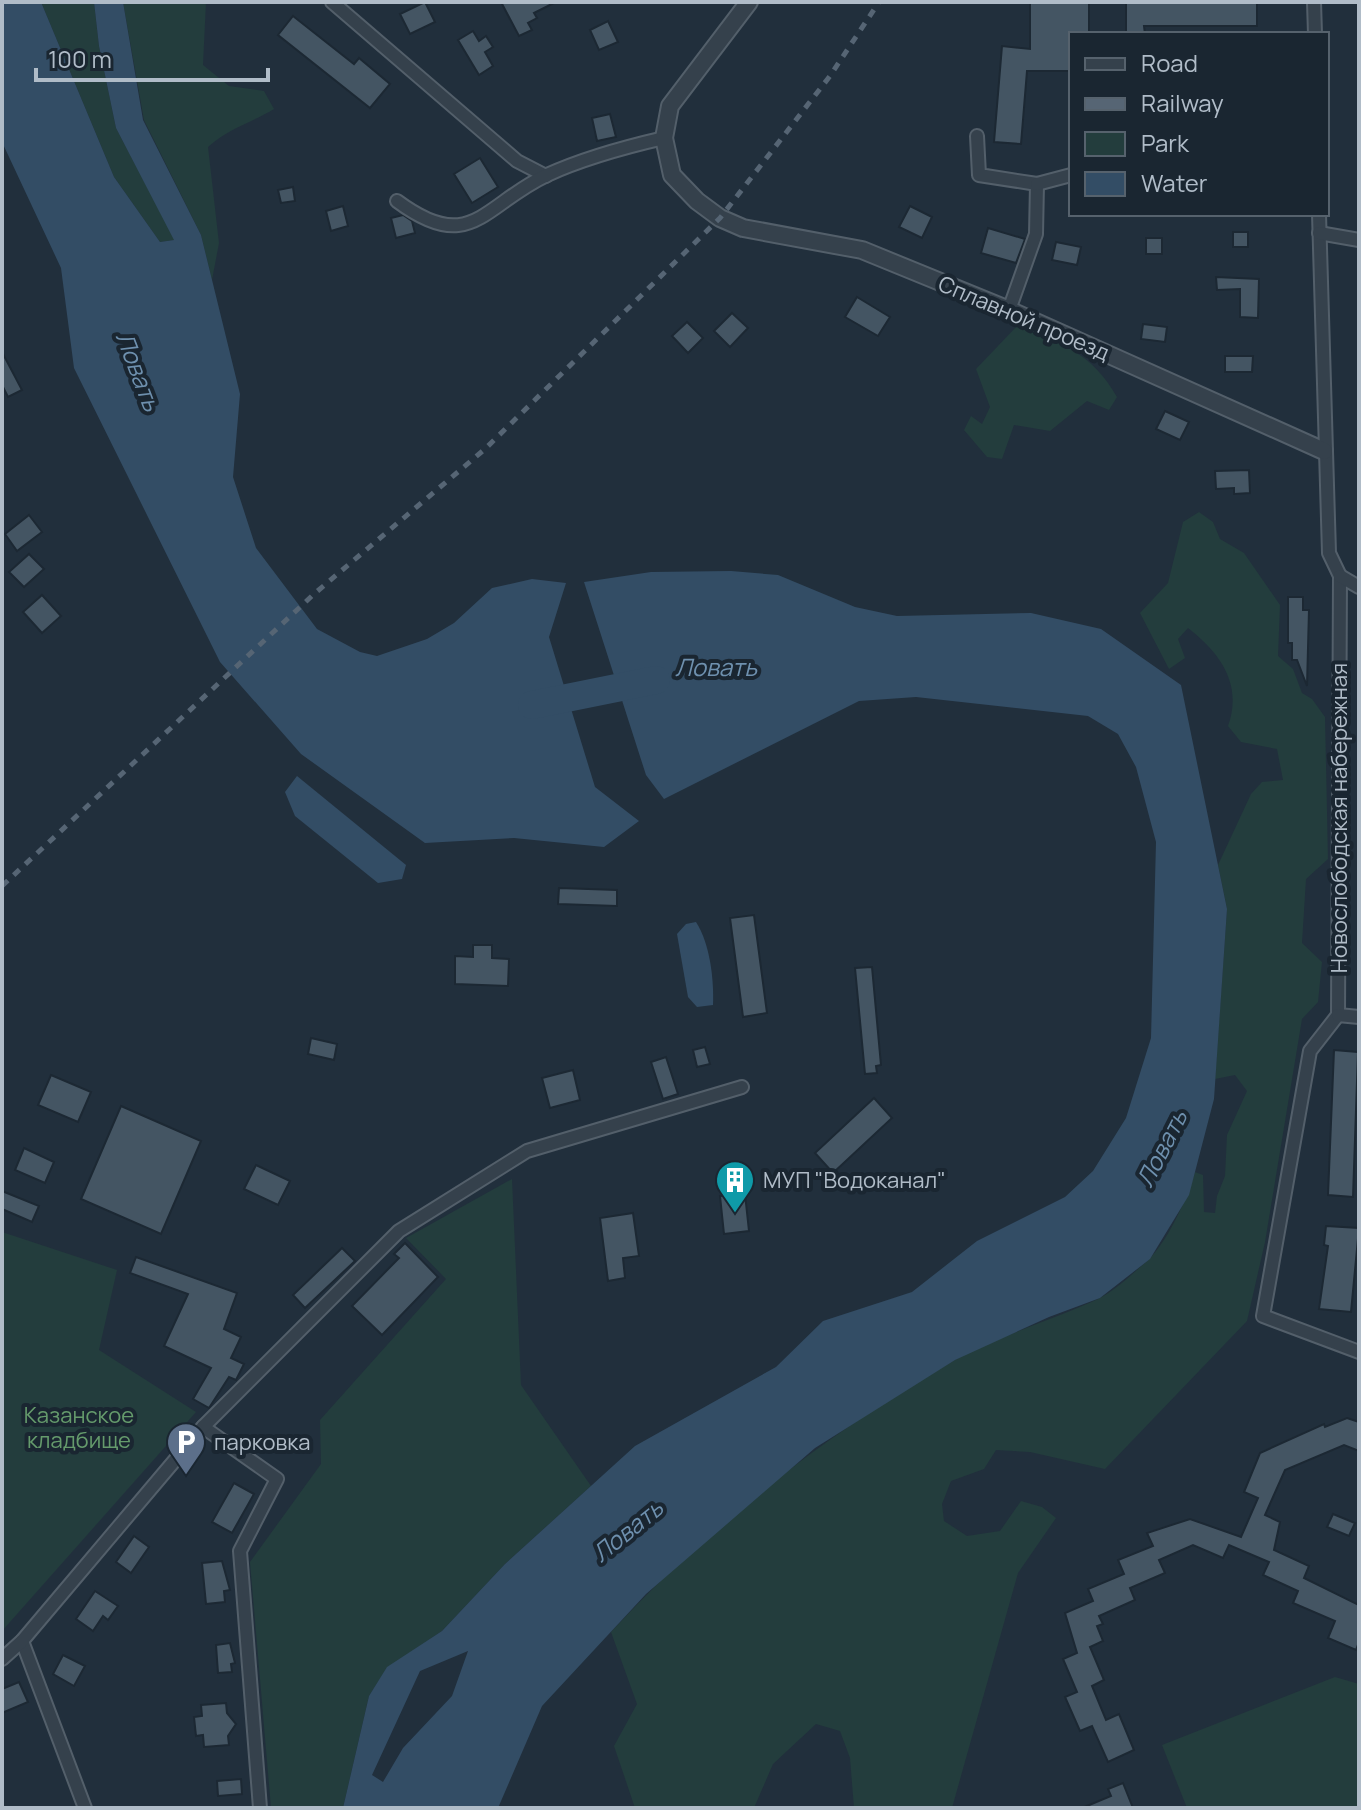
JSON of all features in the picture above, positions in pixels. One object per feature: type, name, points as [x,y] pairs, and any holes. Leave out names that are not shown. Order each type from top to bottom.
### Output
[{"type":"street","points":[[332,2],[517,161],[546,176]]},
{"type":"street","points":[[397,201],[423,220],[443,226],[474,223],[546,176],[631,145],[664,138],[670,106],[749,2]]},
{"type":"street","points":[[1314,2],[1315,32]]},
{"type":"street","points":[[977,136],[979,175],[1037,184],[1069,176]]},
{"type":"street","name":"Сплавной проезд","points":[[664,138],[672,175],[715,215],[743,228],[862,250],[1009,310],[1324,451]]},
{"type":"street","points":[[1009,310],[1036,234],[1037,184]]},
{"type":"street","name":"Новослободская набережная","points":[[1319,216],[1329,553],[1340,576],[1338,1015]]},
{"type":"street","points":[[1319,233],[1359,240]]},
{"type":"street","points":[[1340,576],[1359,587]]},
{"type":"street","points":[[1359,1017],[1338,1015],[1310,1051],[1263,1316],[1359,1352]]},
{"type":"street","points":[[2,1659],[22,1641],[203,1427],[399,1231],[527,1151],[742,1087]]},
{"type":"street","points":[[203,1427],[277,1479],[240,1551],[260,1808]]},
{"type":"street","points":[[22,1641],[85,1808]]},
{"type":"green space","points":[[41,2],[94,2],[99,46],[116,128],[175,240],[160,242],[114,177]]},
{"type":"green space","points":[[123,2],[206,2],[203,65],[229,86],[264,91],[274,109],[208,147],[219,243],[212,280],[201,235],[144,120]]},
{"type":"green space","points":[[1019,324],[1087,360],[1117,397],[1109,410],[1087,401],[1050,431],[1014,425],[1002,459],[987,457],[964,430],[971,416],[982,424],[990,407],[976,369]]},
{"type":"green space","points":[[1199,512],[1213,522],[1220,539],[1244,553],[1280,605],[1278,656],[1293,669],[1302,693],[1312,699],[1325,717],[1328,859],[1306,879],[1302,943],[1322,962],[1318,1002],[1302,1019],[1265,1242],[1247,1321],[1105,1469],[1030,1452],[996,1450],[984,1469],[951,1481],[942,1504],[944,1521],[967,1536],[1000,1531],[1021,1501],[1042,1507],[1056,1518],[1018,1573],[952,1808],[854,1808],[850,1758],[840,1731],[816,1724],[773,1764],[754,1808],[635,1808],[614,1746],[637,1704],[611,1632],[649,1593],[729,1519],[815,1450],[860,1419],[953,1361],[1080,1307],[1117,1287],[1161,1244],[1182,1207],[1195,1172],[1203,1175],[1204,1212],[1215,1213],[1217,1196],[1225,1176],[1227,1135],[1247,1091],[1235,1075],[1215,1079],[1227,909],[1218,865],[1251,794],[1262,782],[1283,780],[1277,749],[1241,742],[1228,726],[1233,696],[1230,683],[1226,671],[1210,648],[1188,628],[1178,639],[1185,658],[1169,669],[1140,613],[1168,583],[1183,522]]},
{"type":"green space","points":[[512,1179],[521,1385],[591,1486],[505,1564],[442,1631],[387,1668],[369,1696],[343,1808],[271,1808],[250,1562],[321,1464],[320,1420],[446,1279],[406,1238]]},
{"type":"green space","name":"Казанское кладбище","points":[[2,1232],[117,1270],[99,1350],[196,1412],[2,1631]]},
{"type":"green space","points":[[1335,1677],[1359,1684],[1359,1808],[1187,1808],[1162,1745]]},
{"type":"water","name":"Ловать","points":[[2,2],[41,2],[114,177],[160,242],[174,240],[116,128],[99,46],[94,2],[123,2],[143,120],[201,235],[240,394],[233,477],[256,548],[317,629],[360,652],[377,656],[427,639],[454,623],[492,588],[532,579],[566,583],[549,637],[595,787],[639,821],[604,847],[514,838],[425,843],[301,754],[220,662],[74,368],[61,268],[2,142]]},
{"type":"water","name":"Ловать","points":[[731,571],[778,575],[855,607],[897,616],[1031,613],[1101,629],[1181,685],[1227,909],[1214,1099],[1189,1195],[1150,1259],[1100,1298],[1049,1317],[955,1360],[815,1448],[646,1594],[542,1706],[498,1808],[343,1808],[369,1696],[387,1667],[442,1631],[505,1564],[635,1446],[776,1367],[823,1321],[912,1292],[977,1241],[1065,1197],[1093,1171],[1126,1118],[1151,1038],[1156,842],[1136,767],[1118,734],[1088,716],[916,697],[859,701],[664,799],[646,775],[584,582],[651,572]],"holes":[[[468,1651],[452,1696],[403,1748],[383,1782],[372,1775],[420,1671]]]},
{"type":"water","points":[[297,776],[406,865],[402,879],[378,883],[295,816],[285,792]]},
{"type":"water","points":[[696,922],[708,951],[713,995],[713,1005],[697,1007],[688,997],[677,934],[686,924]]},
{"type":"building","points":[[425,2],[435,22],[410,34],[400,14]]},
{"type":"building","points":[[501,2],[556,2],[534,13],[537,18],[528,23],[532,30],[519,36]]},
{"type":"building","points":[[1030,2],[1089,2],[1089,32],[1069,32],[1069,71],[1027,71],[1021,144],[994,142],[1002,46],[1030,49]]},
{"type":"building","points":[[1126,2],[1257,2],[1257,26],[1144,26],[1145,32],[1126,32]]},
{"type":"building","points":[[293,16],[354,64],[359,58],[390,84],[370,108],[278,35]]},
{"type":"building","points":[[608,21],[618,42],[599,50],[590,30]]},
{"type":"building","points":[[473,31],[479,41],[486,36],[493,47],[485,52],[493,66],[479,75],[458,40]]},
{"type":"building","points":[[610,114],[616,137],[597,141],[592,118]]},
{"type":"building","points":[[480,158],[498,187],[472,203],[454,174]]},
{"type":"building","points":[[293,187],[295,201],[281,203],[278,190]]},
{"type":"building","points":[[343,206],[348,226],[331,231],[326,211]]},
{"type":"building","points":[[910,206],[932,217],[922,238],[899,227]]},
{"type":"building","points":[[403,215],[412,221],[415,233],[396,238],[391,218]]},
{"type":"building","points":[[988,228],[1025,239],[1016,263],[981,253]]},
{"type":"building","points":[[1233,232],[1248,232],[1248,247],[1233,247]]},
{"type":"building","points":[[1146,238],[1162,238],[1162,254],[1146,254]]},
{"type":"building","points":[[1056,242],[1081,247],[1077,265],[1052,260]]},
{"type":"building","points":[[1216,277],[1259,279],[1258,318],[1240,317],[1240,289],[1217,290]]},
{"type":"building","points":[[857,297],[890,317],[878,336],[845,317]]},
{"type":"building","points":[[732,313],[748,328],[730,347],[714,331]]},
{"type":"building","points":[[687,322],[703,338],[688,353],[672,336]]},
{"type":"building","points":[[1143,324],[1167,327],[1165,342],[1141,339]]},
{"type":"building","points":[[2,352],[22,390],[8,397],[2,385]]},
{"type":"building","points":[[1225,356],[1253,356],[1252,372],[1225,372]]},
{"type":"building","points":[[1165,411],[1189,422],[1180,440],[1156,429]]},
{"type":"building","points":[[1249,470],[1250,493],[1234,494],[1234,488],[1216,489],[1215,471]]},
{"type":"building","points":[[29,515],[42,532],[17,551],[5,534]]},
{"type":"building","points":[[29,554],[44,569],[24,587],[9,572]]},
{"type":"building","points":[[42,595],[61,616],[42,633],[23,612]]},
{"type":"building","points":[[1288,597],[1303,597],[1303,610],[1309,610],[1307,686],[1297,660],[1292,660],[1292,643],[1288,643]]},
{"type":"building","points":[[559,888],[617,890],[617,906],[558,904]]},
{"type":"building","points":[[754,915],[767,1013],[743,1017],[730,918]]},
{"type":"building","points":[[473,945],[492,945],[492,958],[509,959],[508,986],[455,984],[455,956],[473,957]]},
{"type":"building","points":[[872,967],[881,1065],[876,1066],[877,1073],[865,1074],[855,968]]},
{"type":"building","points":[[311,1038],[337,1044],[334,1060],[308,1054]]},
{"type":"building","points":[[705,1047],[710,1064],[697,1067],[693,1050]]},
{"type":"building","points":[[1334,1050],[1358,1052],[1353,1197],[1328,1195]]},
{"type":"building","points":[[666,1057],[678,1094],[663,1099],[651,1062]]},
{"type":"building","points":[[573,1070],[580,1100],[550,1108],[542,1078]]},
{"type":"building","points":[[51,1075],[91,1092],[78,1122],[38,1105]]},
{"type":"building","points":[[874,1098],[892,1118],[833,1173],[815,1153]]},
{"type":"building","points":[[121,1106],[201,1141],[161,1234],[81,1199]]},
{"type":"building","points":[[24,1148],[54,1162],[45,1183],[15,1170]]},
{"type":"building","points":[[256,1165],[290,1181],[278,1205],[244,1189]]},
{"type":"building","points":[[2,1191],[39,1206],[32,1222],[2,1209]]},
{"type":"building","name":"МУП \"Водоканал\"","points":[[745,1194],[749,1231],[724,1234],[720,1196]]},
{"type":"building","points":[[633,1213],[639,1256],[623,1258],[625,1278],[608,1281],[600,1218]]},
{"type":"building","points":[[1326,1226],[1359,1228],[1351,1312],[1319,1309],[1328,1246],[1324,1245]]},
{"type":"building","points":[[405,1243],[438,1277],[382,1335],[352,1306],[399,1258],[394,1254]]},
{"type":"building","points":[[342,1248],[355,1261],[305,1308],[293,1295]]},
{"type":"building","points":[[136,1257],[237,1293],[224,1329],[241,1337],[231,1358],[244,1364],[236,1380],[229,1377],[209,1408],[193,1399],[211,1368],[164,1346],[188,1294],[130,1273]]},
{"type":"building","points":[[1347,1418],[1359,1422],[1359,1451],[1344,1445],[1285,1470],[1265,1515],[1280,1522],[1274,1550],[1309,1566],[1304,1578],[1359,1605],[1359,1642],[1356,1650],[1328,1638],[1335,1621],[1293,1603],[1298,1591],[1263,1575],[1269,1562],[1229,1545],[1223,1558],[1193,1545],[1159,1560],[1165,1573],[1130,1588],[1135,1600],[1099,1616],[1103,1624],[1097,1626],[1103,1641],[1090,1647],[1104,1680],[1092,1686],[1106,1720],[1119,1714],[1134,1750],[1108,1762],[1092,1726],[1080,1731],[1065,1697],[1077,1692],[1063,1659],[1077,1653],[1065,1613],[1093,1601],[1088,1589],[1124,1574],[1118,1560],[1153,1546],[1147,1533],[1190,1519],[1241,1537],[1258,1498],[1244,1492],[1260,1453],[1324,1424],[1325,1427]]},
{"type":"building","points":[[234,1483],[254,1494],[232,1533],[212,1522]]},
{"type":"building","points":[[1333,1514],[1355,1523],[1349,1536],[1327,1527]]},
{"type":"building","points":[[134,1536],[149,1547],[131,1573],[116,1562]]},
{"type":"building","points":[[222,1561],[230,1590],[224,1591],[225,1602],[206,1604],[202,1563]]},
{"type":"building","points":[[95,1591],[118,1606],[108,1620],[103,1616],[93,1631],[76,1619]]},
{"type":"building","points":[[230,1643],[235,1663],[231,1664],[232,1672],[218,1673],[216,1645]]},
{"type":"building","points":[[63,1655],[85,1666],[74,1686],[53,1674]]},
{"type":"building","points":[[19,1682],[28,1702],[2,1713],[2,1689]]},
{"type":"building","points":[[226,1703],[227,1713],[236,1724],[228,1736],[229,1745],[204,1747],[203,1735],[196,1736],[194,1717],[202,1716],[201,1705]]},
{"type":"building","points":[[241,1779],[242,1794],[218,1796],[217,1781]]},
{"type":"building","points":[[1123,1783],[1133,1808],[1082,1808],[1111,1796],[1108,1789]]},
{"type":"waterway","name":"Ловать","points":[[532,705],[656,680]]},
{"type":"railway","points":[[2,886],[314,594],[485,449],[720,218],[830,76],[879,2]]},
{"type":"place","name":"МУП \"Водоканал\"","points":[[735,1214]]},
{"type":"place","name":"парковка","points":[[186,1476]]}]
